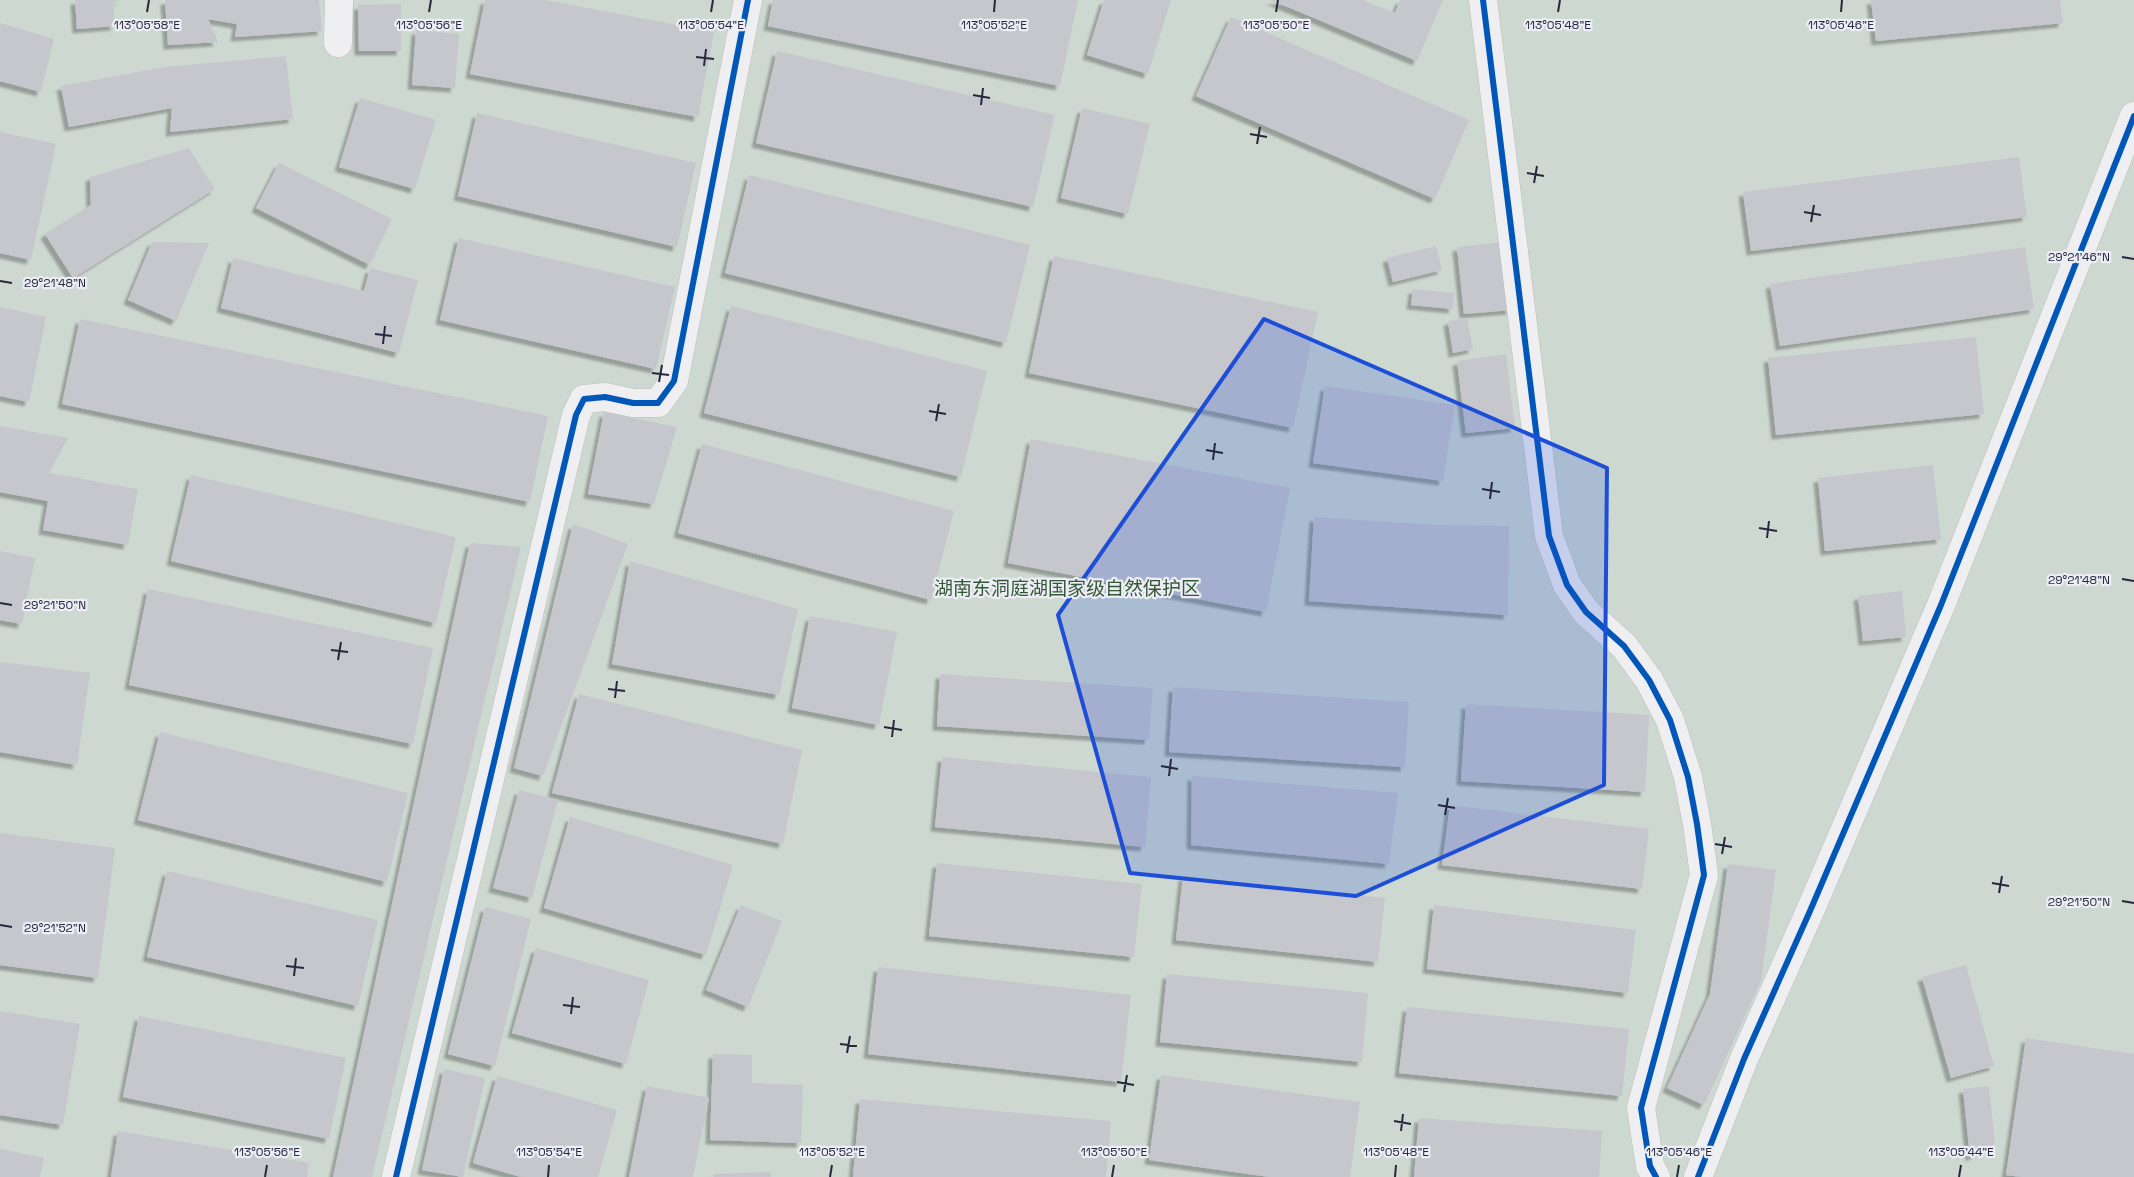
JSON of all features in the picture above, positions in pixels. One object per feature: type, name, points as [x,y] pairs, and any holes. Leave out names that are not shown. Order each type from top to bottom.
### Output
[{"type":"street","points":[[338,0],[338,44]]},
{"type":"street","points":[[396,1177],[576,415],[584,399],[605,397],[633,403],[658,403],[674,381],[748,0]]},
{"type":"street","points":[[1483,0],[1549,536],[1567,584],[1586,612],[1624,646],[1649,680],[1658,696],[1670,720],[1688,777],[1697,824],[1704,875],[1641,1108],[1650,1166],[1656,1177]]},
{"type":"street","points":[[1698,1177],[1744,1059],[1810,911],[1941,605],[2134,116]]},
{"type":"highlighted area","points":[[1264,319],[1607,468],[1604,785],[1356,896],[1130,873],[1058,615]]},
{"type":"green space","name":"湖南东洞庭湖国家级自然保护区","points":[[0,0],[2134,0],[2134,1177],[0,1177]]},
{"type":"building","points":[[75,0],[122,0],[113,2],[115,26],[77,29]]},
{"type":"building","points":[[165,0],[319,0],[322,31],[235,37],[237,24],[208,19],[218,42],[168,45]]},
{"type":"building","points":[[485,0],[545,0],[714,32],[698,117],[470,74]]},
{"type":"building","points":[[773,0],[1078,0],[1060,86],[768,26]]},
{"type":"building","points":[[1104,0],[1171,0],[1148,74],[1087,55]]},
{"type":"building","points":[[1271,0],[1363,0],[1395,13],[1400,0],[1443,0],[1417,61]]},
{"type":"building","points":[[1871,0],[2060,0],[2063,23],[1876,41]]},
{"type":"building","points":[[401,4],[401,51],[359,51],[358,5]]},
{"type":"building","points":[[1231,17],[1469,120],[1435,199],[1196,96]]},
{"type":"building","points":[[0,23],[54,39],[41,92],[0,81]]},
{"type":"building","points":[[416,30],[459,34],[455,88],[412,85]]},
{"type":"building","points":[[777,51],[1055,115],[1033,207],[756,143]]},
{"type":"building","points":[[286,56],[293,119],[170,132],[172,108],[69,127],[61,86],[165,67]]},
{"type":"building","points":[[360,98],[436,120],[415,189],[339,167]]},
{"type":"building","points":[[1082,108],[1150,124],[1128,214],[1061,198]]},
{"type":"building","points":[[477,113],[696,163],[677,247],[458,196]]},
{"type":"building","points":[[0,132],[56,144],[31,260],[0,253]]},
{"type":"building","points":[[189,148],[215,189],[73,278],[45,234],[91,205],[90,177]]},
{"type":"building","points":[[2019,157],[2027,217],[1751,251],[1743,192]]},
{"type":"building","points":[[279,163],[392,219],[370,265],[256,208]]},
{"type":"building","points":[[749,175],[1030,245],[1006,343],[725,273]]},
{"type":"building","points":[[459,238],[675,287],[656,369],[440,320]]},
{"type":"building","points":[[152,242],[209,243],[176,321],[128,300]]},
{"type":"building","points":[[1504,242],[1511,310],[1464,314],[1457,247]]},
{"type":"building","points":[[1436,246],[1442,270],[1393,282],[1387,258]]},
{"type":"building","points":[[2025,247],[2034,309],[1780,346],[1770,284]]},
{"type":"building","points":[[1054,256],[1318,312],[1293,428],[1029,373]]},
{"type":"building","points":[[233,258],[364,291],[370,268],[418,280],[399,353],[221,308]]},
{"type":"building","points":[[1413,289],[1454,293],[1453,309],[1411,305]]},
{"type":"building","points":[[731,306],[987,371],[961,477],[704,413]]},
{"type":"building","points":[[0,307],[46,317],[29,402],[0,396]]},
{"type":"building","points":[[1467,318],[1473,349],[1453,353],[1448,321]]},
{"type":"building","points":[[80,319],[548,416],[530,502],[62,404]]},
{"type":"building","points":[[1976,337],[1984,414],[1776,435],[1768,358]]},
{"type":"building","points":[[1506,354],[1515,428],[1466,433],[1457,361]]},
{"type":"building","points":[[1325,386],[1455,405],[1443,481],[1313,463]]},
{"type":"building","points":[[604,412],[677,427],[654,504],[588,494]]},
{"type":"building","points":[[0,426],[68,438],[49,473],[138,489],[128,545],[43,530],[48,501],[0,492]]},
{"type":"building","points":[[1031,439],[1290,488],[1266,612],[1008,563]]},
{"type":"building","points":[[702,444],[954,511],[931,600],[678,533]]},
{"type":"building","points":[[1933,465],[1941,539],[1825,551],[1818,478]]},
{"type":"building","points":[[191,475],[456,537],[436,623],[171,561]]},
{"type":"building","points":[[1314,517],[1436,525],[1509,526],[1508,615],[1309,601]]},
{"type":"building","points":[[573,524],[628,544],[543,776],[514,768]]},
{"type":"building","points":[[470,543],[521,547],[372,1177],[333,1177]]},
{"type":"building","points":[[0,551],[35,558],[22,624],[0,620]]},
{"type":"building","points":[[630,561],[798,609],[779,695],[612,664]]},
{"type":"building","points":[[148,589],[433,648],[413,744],[129,685]]},
{"type":"building","points":[[1902,591],[1906,637],[1863,641],[1858,596]]},
{"type":"building","points":[[810,616],[897,632],[879,725],[792,708]]},
{"type":"building","points":[[0,662],[90,673],[77,765],[0,752]]},
{"type":"building","points":[[940,674],[1153,688],[1149,740],[937,726]]},
{"type":"building","points":[[1173,687],[1409,702],[1405,767],[1169,752]]},
{"type":"building","points":[[579,694],[802,750],[783,844],[552,793]]},
{"type":"building","points":[[1466,704],[1649,715],[1645,792],[1461,781]]},
{"type":"building","points":[[160,732],[408,793],[387,882],[138,820]]},
{"type":"building","points":[[942,757],[1151,777],[1145,847],[935,827]]},
{"type":"building","points":[[1192,776],[1398,793],[1389,864],[1191,845]]},
{"type":"building","points":[[519,790],[558,800],[532,898],[493,888]]},
{"type":"building","points":[[1450,805],[1649,829],[1642,889],[1442,865]]},
{"type":"building","points":[[570,817],[733,865],[706,955],[544,908]]},
{"type":"building","points":[[0,833],[115,848],[98,978],[0,965]]},
{"type":"building","points":[[937,863],[1142,884],[1134,957],[929,936]]},
{"type":"building","points":[[1728,864],[1776,870],[1761,981],[1704,1105],[1667,1088],[1710,994]]},
{"type":"building","points":[[167,871],[378,920],[358,1006],[147,957]]},
{"type":"building","points":[[1183,876],[1385,898],[1378,962],[1176,940]]},
{"type":"building","points":[[741,905],[782,921],[748,1007],[706,990]]},
{"type":"building","points":[[1434,905],[1636,930],[1628,993],[1427,969]]},
{"type":"building","points":[[485,907],[531,919],[495,1066],[448,1054]]},
{"type":"building","points":[[536,948],[649,980],[626,1064],[512,1033]]},
{"type":"building","points":[[1966,965],[1994,1066],[1951,1078],[1922,977]]},
{"type":"building","points":[[878,967],[1131,995],[1121,1082],[868,1054]]},
{"type":"building","points":[[1167,974],[1368,993],[1362,1062],[1160,1042]]},
{"type":"building","points":[[1407,1007],[1629,1029],[1622,1096],[1399,1073]]},
{"type":"building","points":[[0,1011],[80,1024],[63,1125],[0,1115]]},
{"type":"building","points":[[139,1016],[346,1058],[329,1139],[123,1097]]},
{"type":"building","points":[[2026,1038],[2134,1054],[2134,1177],[2022,1177],[2006,1175]]},
{"type":"building","points":[[713,1054],[752,1055],[752,1083],[803,1085],[801,1143],[710,1140]]},
{"type":"building","points":[[444,1069],[485,1078],[463,1177],[422,1170]]},
{"type":"building","points":[[1161,1075],[1360,1102],[1350,1177],[1270,1177],[1149,1160]]},
{"type":"building","points":[[497,1076],[617,1110],[598,1177],[521,1177],[473,1163]]},
{"type":"building","points":[[647,1086],[709,1098],[693,1177],[629,1177]]},
{"type":"building","points":[[1989,1086],[1995,1144],[1970,1157],[1963,1089]]},
{"type":"building","points":[[860,1099],[1111,1121],[1106,1177],[853,1177]]},
{"type":"building","points":[[1419,1118],[1602,1131],[1599,1177],[1414,1177]]},
{"type":"building","points":[[118,1131],[309,1163],[307,1177],[111,1177]]},
{"type":"building","points":[[0,1149],[44,1158],[40,1177],[0,1177]]},
{"type":"building","points":[[771,1172],[771,1177],[714,1177],[713,1174]]},
{"type":"cycle path","points":[[396,1177],[576,415],[584,399],[605,397],[633,403],[658,403],[674,381],[748,0]]},
{"type":"cycle path","points":[[1483,0],[1549,536],[1567,585],[1586,612],[1624,646],[1649,680],[1670,720],[1688,777],[1697,824],[1704,875],[1641,1108],[1650,1166],[1656,1177]]},
{"type":"cycle path","points":[[1698,1177],[1744,1059],[1810,911],[1941,605],[2134,116]]}]
